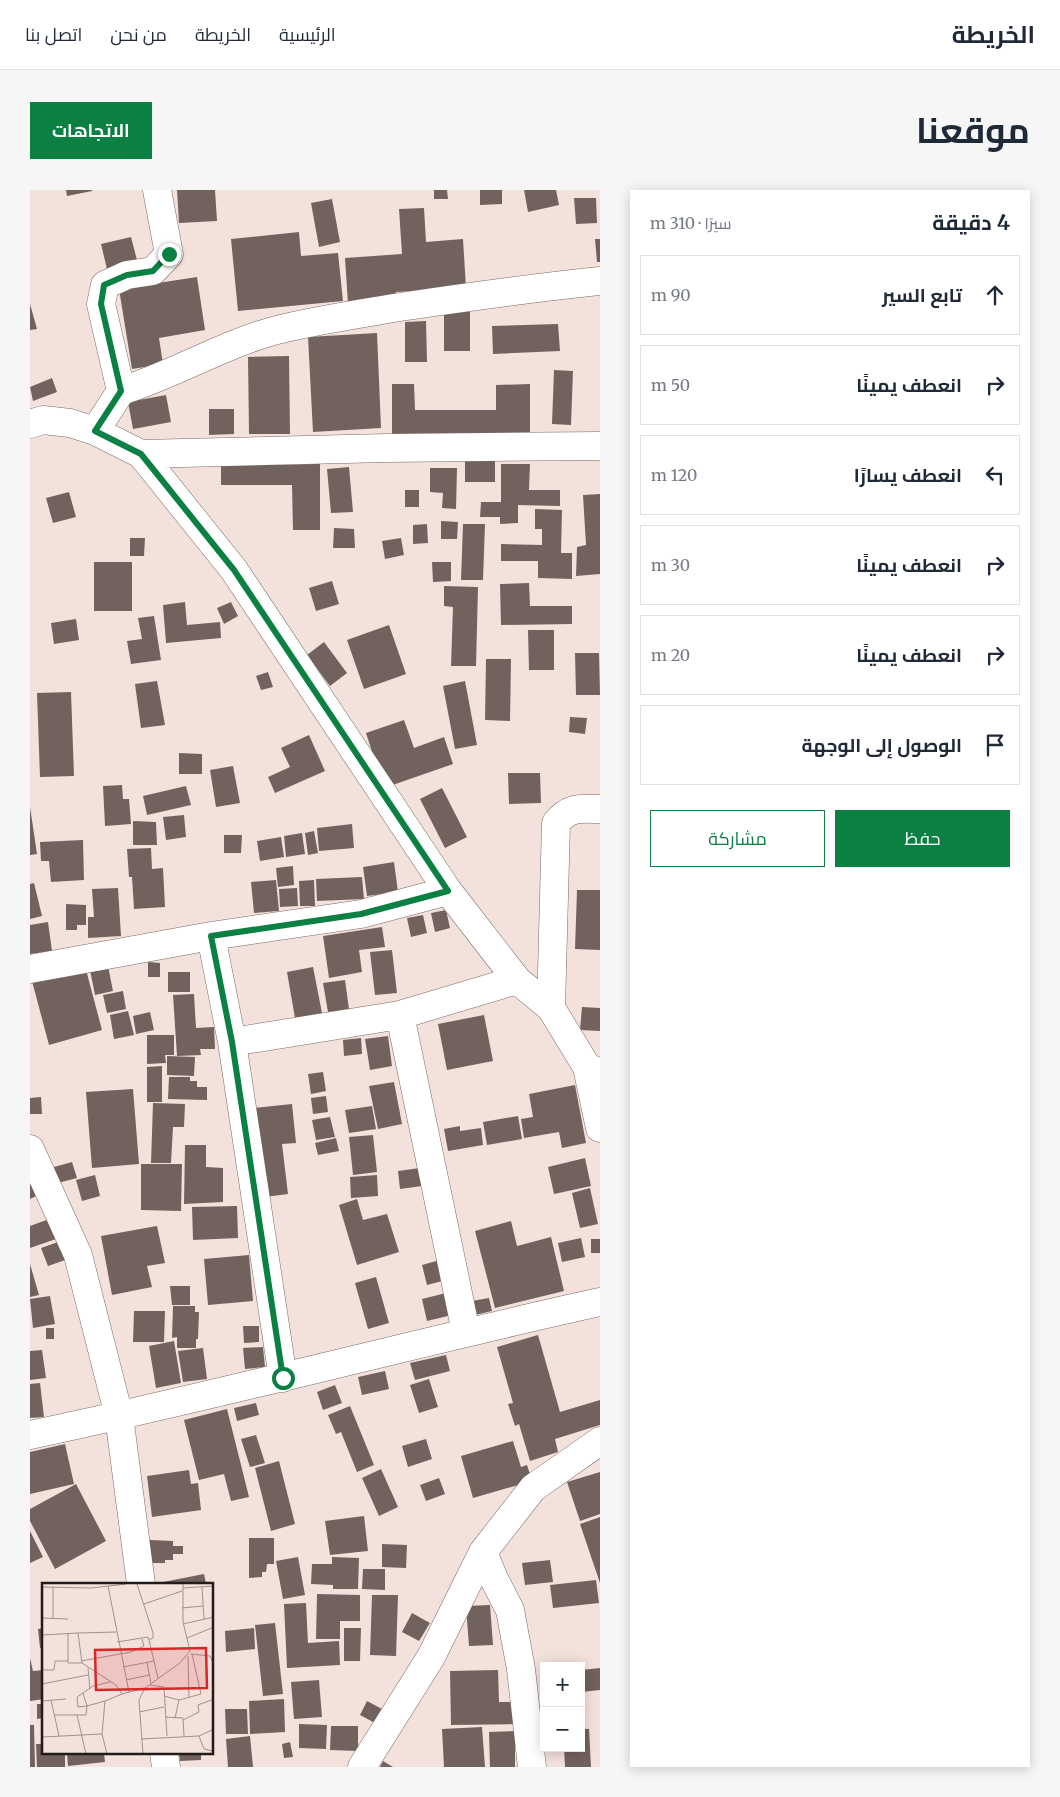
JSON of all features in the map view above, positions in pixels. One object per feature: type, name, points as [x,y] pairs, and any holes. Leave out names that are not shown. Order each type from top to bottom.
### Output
[{"type":"street","points":[[121,391],[101,304],[104,285],[127,275],[153,271],[169,254],[157,190]]},
{"type":"street","points":[[95,431],[121,391],[154,381],[237,344],[276,330],[344,316],[514,290],[600,281]]},
{"type":"street","points":[[30,424],[42,420],[70,423],[95,431],[141,454],[234,570],[448,891],[517,980],[551,1008],[593,1070],[600,1128]]},
{"type":"street","points":[[141,454],[386,448],[600,446]]},
{"type":"street","points":[[551,1008],[556,823],[564,812],[576,808],[600,809]]},
{"type":"street","points":[[30,969],[211,936],[361,914],[448,891]]},
{"type":"street","points":[[211,936],[232,1042],[283,1378]]},
{"type":"street","points":[[232,1042],[400,1014],[517,980]]},
{"type":"street","points":[[400,1014],[466,1332]]},
{"type":"street","points":[[30,1149],[78,1255],[119,1416],[141,1583]]},
{"type":"street","points":[[30,1436],[600,1302]]},
{"type":"street","points":[[362,1767],[431,1657],[483,1552],[533,1488],[600,1441]]},
{"type":"street","points":[[483,1552],[510,1610],[521,1669],[532,1767]]},
{"type":"street","points":[[164,1754],[166,1767]]},
{"type":"building","points":[[66,190],[92,190],[92,191],[67,196]]},
{"type":"building","points":[[177,190],[215,190],[217,221],[179,223]]},
{"type":"building","points":[[434,190],[447,190],[448,199],[434,199]]},
{"type":"building","points":[[480,190],[502,190],[502,204],[480,205]]},
{"type":"building","points":[[524,190],[556,190],[559,205],[528,212]]},
{"type":"building","points":[[574,198],[596,198],[597,223],[576,224]]},
{"type":"building","points":[[332,199],[340,242],[319,247],[311,203]]},
{"type":"building","points":[[424,208],[426,242],[463,239],[466,288],[396,292],[394,301],[348,304],[345,258],[402,254],[399,209]]},
{"type":"building","points":[[299,232],[301,256],[338,253],[343,301],[238,311],[231,239]]},
{"type":"building","points":[[131,237],[137,260],[107,269],[101,244]]},
{"type":"building","points":[[595,239],[600,239],[600,262],[597,262]]},
{"type":"building","points":[[197,277],[205,330],[159,338],[163,364],[132,369],[119,289]]},
{"type":"building","points":[[30,304],[37,329],[30,330]]},
{"type":"building","points":[[470,310],[470,351],[444,351],[444,311]]},
{"type":"building","points":[[426,321],[427,362],[405,362],[405,322]]},
{"type":"building","points":[[558,324],[560,351],[493,354],[492,326]]},
{"type":"building","points":[[377,333],[381,428],[313,432],[308,337]]},
{"type":"building","points":[[289,356],[290,434],[249,434],[248,357]]},
{"type":"building","points":[[554,370],[573,371],[571,425],[552,424]]},
{"type":"building","points":[[52,378],[57,392],[33,401],[30,387]]},
{"type":"building","points":[[392,384],[414,384],[415,410],[496,410],[496,385],[530,384],[530,435],[392,436]]},
{"type":"building","points":[[166,395],[171,422],[133,429],[128,402]]},
{"type":"building","points":[[209,409],[234,409],[234,434],[209,435]]},
{"type":"building","points":[[465,456],[495,456],[495,482],[465,482]]},
{"type":"building","points":[[320,464],[320,530],[293,530],[292,485],[221,485],[221,465]]},
{"type":"building","points":[[501,464],[530,464],[529,490],[560,490],[560,506],[518,505],[518,523],[500,524],[500,517],[480,517],[481,502],[501,502]]},
{"type":"building","points":[[349,467],[353,512],[331,513],[327,469]]},
{"type":"building","points":[[430,468],[457,468],[456,509],[442,508],[443,493],[430,492]]},
{"type":"building","points":[[405,490],[419,490],[419,507],[405,507]]},
{"type":"building","points":[[69,492],[76,517],[53,523],[46,498]]},
{"type":"building","points":[[600,494],[600,574],[576,576],[577,547],[586,545],[583,495]]},
{"type":"building","points":[[535,509],[562,510],[561,553],[572,553],[572,579],[538,578],[538,561],[501,561],[501,544],[542,545],[542,529],[535,529]]},
{"type":"building","points":[[441,521],[458,522],[457,539],[441,539]]},
{"type":"building","points":[[427,524],[428,543],[413,544],[413,525]]},
{"type":"building","points":[[463,524],[485,524],[483,580],[461,580]]},
{"type":"building","points":[[334,528],[354,529],[355,548],[333,548]]},
{"type":"building","points":[[130,538],[145,538],[144,556],[130,556]]},
{"type":"building","points":[[401,538],[404,555],[385,559],[382,541]]},
{"type":"building","points":[[94,562],[132,562],[132,611],[94,611]]},
{"type":"building","points":[[432,562],[451,562],[451,581],[433,582]]},
{"type":"building","points":[[332,581],[339,604],[316,611],[309,588]]},
{"type":"building","points":[[529,583],[530,606],[572,606],[572,624],[501,625],[500,584]]},
{"type":"building","points":[[444,586],[478,587],[476,666],[451,666],[453,607],[444,606]]},
{"type":"building","points":[[185,602],[187,625],[220,622],[221,638],[166,643],[163,605]]},
{"type":"building","points":[[231,602],[238,616],[224,624],[217,608]]},
{"type":"building","points":[[154,616],[161,660],[131,664],[127,641],[142,639],[138,618]]},
{"type":"building","points":[[76,619],[79,640],[54,644],[51,623]]},
{"type":"building","points":[[389,625],[406,674],[364,689],[347,640]]},
{"type":"building","points":[[528,630],[554,630],[554,670],[529,670]]},
{"type":"building","points":[[324,642],[347,673],[330,686],[307,655]]},
{"type":"building","points":[[575,653],[599,653],[600,695],[576,695]]},
{"type":"building","points":[[486,659],[511,659],[510,721],[485,720]]},
{"type":"building","points":[[268,672],[273,687],[261,690],[256,676]]},
{"type":"building","points":[[157,681],[165,725],[141,728],[135,684]]},
{"type":"building","points":[[465,681],[477,745],[455,749],[443,686]]},
{"type":"building","points":[[71,692],[74,776],[40,777],[37,693]]},
{"type":"building","points":[[570,717],[587,718],[585,734],[569,732]]},
{"type":"building","points":[[404,720],[414,748],[444,737],[453,764],[384,788],[366,733]]},
{"type":"building","points":[[309,735],[325,771],[275,793],[268,777],[290,767],[281,748]]},
{"type":"building","points":[[179,753],[202,754],[202,774],[179,774]]},
{"type":"building","points":[[233,766],[240,803],[216,807],[210,770]]},
{"type":"building","points":[[508,773],[540,773],[541,803],[509,804]]},
{"type":"building","points":[[122,785],[123,799],[129,799],[131,824],[105,826],[103,786]]},
{"type":"building","points":[[186,786],[191,805],[147,815],[143,796]]},
{"type":"building","points":[[442,788],[467,837],[445,848],[420,799]]},
{"type":"building","points":[[30,807],[37,854],[30,855]]},
{"type":"building","points":[[184,815],[186,837],[166,840],[163,817]]},
{"type":"building","points":[[133,821],[156,822],[157,845],[133,845]]},
{"type":"building","points":[[352,824],[354,848],[319,851],[317,828]]},
{"type":"building","points":[[314,831],[318,853],[308,855],[305,833]]},
{"type":"building","points":[[302,833],[305,854],[286,857],[284,836]]},
{"type":"building","points":[[224,835],[242,835],[241,853],[224,853]]},
{"type":"building","points":[[281,837],[284,857],[260,861],[257,841]]},
{"type":"building","points":[[83,840],[84,880],[51,882],[49,861],[41,861],[40,842]]},
{"type":"building","points":[[151,848],[152,869],[163,868],[165,907],[134,909],[132,877],[129,877],[127,849]]},
{"type":"building","points":[[394,862],[398,892],[367,896],[363,867]]},
{"type":"building","points":[[293,866],[294,885],[278,887],[276,868]]},
{"type":"building","points":[[362,877],[364,899],[317,901],[316,879]]},
{"type":"building","points":[[276,880],[279,911],[254,913],[251,882]]},
{"type":"building","points":[[314,880],[315,906],[300,906],[299,881]]},
{"type":"building","points":[[34,883],[42,916],[30,919],[30,884]]},
{"type":"building","points":[[118,888],[121,936],[88,938],[88,917],[94,917],[92,889]]},
{"type":"building","points":[[297,888],[298,906],[280,907],[279,889]]},
{"type":"building","points":[[577,890],[600,890],[600,950],[575,949]]},
{"type":"building","points":[[66,904],[86,905],[86,925],[77,925],[77,930],[66,930]]},
{"type":"building","points":[[446,910],[450,928],[435,932],[431,913]]},
{"type":"building","points":[[423,915],[427,933],[411,937],[407,918]]},
{"type":"building","points":[[48,922],[52,951],[30,954],[30,925]]},
{"type":"building","points":[[382,927],[385,947],[359,950],[362,972],[329,978],[323,936]]},
{"type":"building","points":[[392,950],[397,993],[375,995],[370,952]]},
{"type":"building","points":[[148,962],[160,963],[160,977],[148,977]]},
{"type":"building","points":[[85,966],[102,1030],[49,1045],[32,981]]},
{"type":"building","points":[[108,966],[113,991],[95,995],[90,970]]},
{"type":"building","points":[[313,967],[322,1013],[295,1018],[287,972]]},
{"type":"building","points":[[168,972],[190,972],[190,992],[168,992]]},
{"type":"building","points":[[345,980],[349,1009],[328,1012],[323,983]]},
{"type":"building","points":[[123,991],[126,1009],[107,1013],[103,995]]},
{"type":"building","points":[[194,994],[196,1028],[214,1027],[215,1049],[200,1049],[201,1055],[177,1056],[173,995]]},
{"type":"building","points":[[582,1007],[600,1008],[600,1031],[580,1030]]},
{"type":"building","points":[[128,1011],[134,1035],[114,1039],[110,1015]]},
{"type":"building","points":[[150,1012],[154,1030],[136,1034],[133,1016]]},
{"type":"building","points":[[484,1015],[493,1061],[447,1070],[438,1024]]},
{"type":"building","points":[[147,1035],[174,1035],[174,1055],[165,1055],[166,1063],[147,1064]]},
{"type":"building","points":[[388,1036],[392,1066],[370,1070],[365,1039]]},
{"type":"building","points":[[361,1038],[362,1054],[344,1056],[343,1040]]},
{"type":"building","points":[[167,1056],[195,1057],[194,1076],[167,1075]]},
{"type":"building","points":[[162,1066],[162,1102],[147,1102],[147,1067]]},
{"type":"building","points":[[323,1072],[326,1091],[311,1094],[308,1074]]},
{"type":"building","points":[[169,1077],[190,1077],[190,1081],[197,1081],[197,1087],[207,1087],[207,1100],[168,1099]]},
{"type":"building","points":[[394,1082],[402,1124],[378,1129],[369,1086]]},
{"type":"building","points":[[575,1085],[586,1143],[562,1148],[559,1132],[524,1138],[521,1119],[533,1117],[529,1094]]},
{"type":"building","points":[[133,1089],[139,1164],[92,1168],[86,1092]]},
{"type":"building","points":[[326,1096],[328,1112],[313,1114],[311,1098]]},
{"type":"building","points":[[41,1097],[42,1114],[30,1114],[30,1098]]},
{"type":"building","points":[[153,1103],[185,1104],[184,1127],[173,1127],[171,1163],[151,1163]]},
{"type":"building","points":[[292,1104],[296,1143],[282,1144],[288,1194],[265,1197],[254,1108]]},
{"type":"building","points":[[372,1106],[376,1129],[349,1133],[345,1110]]},
{"type":"building","points":[[518,1116],[522,1139],[487,1145],[483,1122]]},
{"type":"building","points":[[330,1117],[335,1137],[316,1140],[312,1120]]},
{"type":"building","points":[[460,1126],[460,1131],[481,1128],[483,1145],[448,1151],[444,1129]]},
{"type":"building","points":[[373,1135],[377,1172],[353,1175],[349,1137]]},
{"type":"building","points":[[336,1138],[339,1151],[318,1155],[315,1143]]},
{"type":"building","points":[[185,1145],[206,1145],[206,1167],[223,1168],[223,1202],[184,1204]]},
{"type":"building","points":[[585,1158],[591,1186],[554,1194],[548,1167]]},
{"type":"building","points":[[72,1162],[77,1178],[58,1183],[54,1167]]},
{"type":"building","points":[[141,1164],[182,1164],[181,1211],[141,1210]]},
{"type":"building","points":[[420,1168],[422,1186],[400,1189],[398,1171]]},
{"type":"building","points":[[95,1175],[100,1196],[82,1201],[76,1180]]},
{"type":"building","points":[[377,1175],[378,1196],[351,1198],[350,1177]]},
{"type":"building","points":[[30,1180],[40,1194],[30,1199]]},
{"type":"building","points":[[590,1188],[598,1224],[580,1228],[572,1193]]},
{"type":"building","points":[[357,1199],[363,1220],[387,1214],[399,1252],[357,1265],[339,1205]]},
{"type":"building","points":[[237,1206],[238,1238],[193,1240],[192,1207]]},
{"type":"building","points":[[52,1218],[59,1238],[30,1248],[30,1226]]},
{"type":"building","points":[[511,1221],[517,1246],[551,1237],[564,1291],[495,1308],[475,1231]]},
{"type":"building","points":[[157,1226],[165,1263],[147,1266],[152,1287],[112,1295],[101,1236]]},
{"type":"building","points":[[581,1238],[585,1257],[562,1262],[558,1243]]},
{"type":"building","points":[[591,1239],[600,1239],[600,1253],[591,1253]]},
{"type":"building","points":[[61,1241],[68,1259],[48,1266],[41,1248]]},
{"type":"building","points":[[249,1255],[253,1301],[208,1305],[204,1259]]},
{"type":"building","points":[[440,1260],[446,1280],[427,1285],[422,1265]]},
{"type":"building","points":[[30,1264],[39,1295],[30,1297]]},
{"type":"building","points":[[376,1277],[389,1323],[368,1329],[355,1283]]},
{"type":"building","points":[[170,1286],[190,1286],[190,1305],[172,1305]]},
{"type":"building","points":[[446,1293],[452,1315],[427,1321],[422,1299]]},
{"type":"building","points":[[50,1296],[55,1324],[33,1328],[30,1299]]},
{"type":"building","points":[[489,1298],[492,1311],[475,1315],[472,1301]]},
{"type":"building","points":[[173,1306],[195,1306],[195,1312],[199,1312],[196,1348],[177,1348],[177,1337],[172,1338]]},
{"type":"building","points":[[134,1311],[165,1311],[164,1342],[133,1342]]},
{"type":"building","points":[[243,1326],[259,1326],[259,1342],[244,1343]]},
{"type":"building","points":[[46,1328],[54,1328],[54,1339],[46,1339]]},
{"type":"building","points":[[538,1335],[560,1412],[600,1400],[600,1425],[555,1439],[558,1452],[530,1461],[519,1424],[515,1426],[508,1404],[513,1403],[497,1347]]},
{"type":"building","points":[[174,1341],[181,1383],[156,1388],[149,1346]]},
{"type":"building","points":[[263,1347],[265,1367],[245,1369],[243,1348]]},
{"type":"building","points":[[203,1348],[207,1379],[183,1382],[178,1351]]},
{"type":"building","points":[[42,1350],[46,1378],[30,1380],[30,1351]]},
{"type":"building","points":[[446,1355],[450,1371],[415,1380],[410,1363]]},
{"type":"building","points":[[385,1371],[389,1389],[362,1395],[358,1377]]},
{"type":"building","points":[[429,1379],[438,1407],[419,1413],[410,1385]]},
{"type":"building","points":[[40,1383],[44,1417],[30,1418],[30,1384]]},
{"type":"building","points":[[335,1385],[342,1403],[323,1410],[317,1392]]},
{"type":"building","points":[[256,1403],[259,1415],[237,1421],[234,1408]]},
{"type":"building","points":[[350,1406],[374,1465],[357,1472],[341,1432],[336,1434],[328,1415]]},
{"type":"building","points":[[227,1409],[249,1497],[231,1501],[224,1474],[199,1480],[184,1420]]},
{"type":"building","points":[[256,1435],[265,1463],[250,1467],[241,1439]]},
{"type":"building","points":[[426,1439],[432,1459],[408,1467],[402,1446]]},
{"type":"building","points":[[513,1441],[521,1467],[527,1465],[532,1481],[473,1498],[461,1456]]},
{"type":"building","points":[[65,1444],[74,1484],[30,1494],[30,1452]]},
{"type":"building","points":[[279,1461],[295,1524],[271,1531],[255,1468]]},
{"type":"building","points":[[381,1469],[398,1507],[379,1516],[362,1478]]},
{"type":"building","points":[[189,1470],[191,1484],[198,1483],[201,1510],[152,1517],[147,1476]]},
{"type":"building","points":[[600,1472],[600,1514],[580,1521],[567,1482]]},
{"type":"building","points":[[439,1478],[445,1494],[426,1501],[420,1485]]},
{"type":"building","points":[[76,1484],[106,1541],[55,1569],[30,1521],[30,1509]]},
{"type":"building","points":[[364,1516],[368,1551],[330,1555],[325,1521]]},
{"type":"building","points":[[600,1517],[600,1583],[580,1524]]},
{"type":"building","points":[[30,1531],[43,1557],[30,1563]]},
{"type":"building","points":[[249,1538],[274,1538],[274,1564],[267,1564],[266,1572],[262,1572],[262,1577],[249,1578]]},
{"type":"building","points":[[150,1540],[173,1541],[173,1546],[183,1546],[183,1554],[173,1554],[173,1560],[165,1560],[165,1563],[149,1563]]},
{"type":"building","points":[[382,1544],[407,1545],[406,1568],[382,1567]]},
{"type":"building","points":[[298,1557],[305,1595],[283,1599],[276,1561]]},
{"type":"building","points":[[332,1557],[359,1558],[358,1589],[333,1589],[333,1585],[311,1584],[312,1564],[332,1564]]},
{"type":"building","points":[[550,1560],[553,1582],[525,1585],[522,1563]]},
{"type":"building","points":[[363,1569],[385,1569],[385,1590],[362,1589]]},
{"type":"building","points":[[204,1574],[206,1583],[163,1583]]},
{"type":"building","points":[[596,1580],[599,1603],[553,1608],[550,1585]]},
{"type":"building","points":[[317,1594],[360,1595],[360,1621],[340,1621],[340,1639],[316,1639]]},
{"type":"building","points":[[372,1595],[398,1595],[396,1656],[370,1655]]},
{"type":"building","points":[[306,1603],[308,1643],[339,1641],[340,1665],[287,1668],[284,1604]]},
{"type":"building","points":[[490,1605],[493,1645],[469,1646],[466,1606]]},
{"type":"building","points":[[412,1613],[430,1623],[419,1641],[402,1632]]},
{"type":"building","points":[[275,1623],[283,1694],[263,1696],[255,1625]]},
{"type":"building","points":[[42,1628],[42,1648],[40,1648],[38,1629]]},
{"type":"building","points":[[254,1628],[255,1649],[226,1652],[225,1631]]},
{"type":"building","points":[[344,1628],[361,1628],[360,1661],[344,1661]]},
{"type":"building","points":[[30,1658],[33,1671],[42,1670],[42,1699],[30,1701]]},
{"type":"building","points":[[600,1668],[600,1690],[585,1692],[585,1670]]},
{"type":"building","points":[[498,1670],[499,1702],[520,1702],[521,1724],[451,1725],[450,1671]]},
{"type":"building","points":[[319,1680],[322,1717],[294,1719],[291,1682]]},
{"type":"building","points":[[284,1699],[285,1732],[250,1734],[249,1701]]},
{"type":"building","points":[[367,1701],[382,1709],[375,1723],[360,1715]]},
{"type":"building","points":[[37,1704],[42,1704],[42,1718],[37,1719]]},
{"type":"building","points":[[225,1709],[247,1709],[248,1734],[226,1734]]},
{"type":"building","points":[[299,1724],[327,1725],[326,1749],[299,1748]]},
{"type":"building","points":[[30,1725],[34,1725],[35,1767],[30,1767]]},
{"type":"building","points":[[331,1726],[358,1726],[358,1751],[330,1750]]},
{"type":"building","points":[[482,1727],[485,1767],[444,1767],[442,1729]]},
{"type":"building","points":[[585,1729],[589,1729],[591,1767],[565,1767],[564,1752],[585,1752]]},
{"type":"building","points":[[515,1731],[515,1767],[490,1767],[489,1732]]},
{"type":"building","points":[[250,1736],[253,1767],[228,1767],[226,1739]]},
{"type":"building","points":[[290,1742],[293,1757],[284,1758],[282,1744]]},
{"type":"building","points":[[36,1744],[42,1744],[42,1754],[65,1754],[65,1767],[37,1767]]},
{"type":"building","points":[[67,1754],[104,1754],[105,1762],[68,1766]]},
{"type":"building","points":[[179,1754],[201,1754],[201,1760],[180,1761]]},
{"type":"building","points":[[383,1761],[393,1767],[380,1767]]},
{"type":"route","points":[[169,254],[153,271],[127,275],[104,285],[101,304],[121,391],[95,431],[141,454],[234,570],[302,675],[448,891],[361,914],[211,936],[232,1042],[283,1378]]}]
